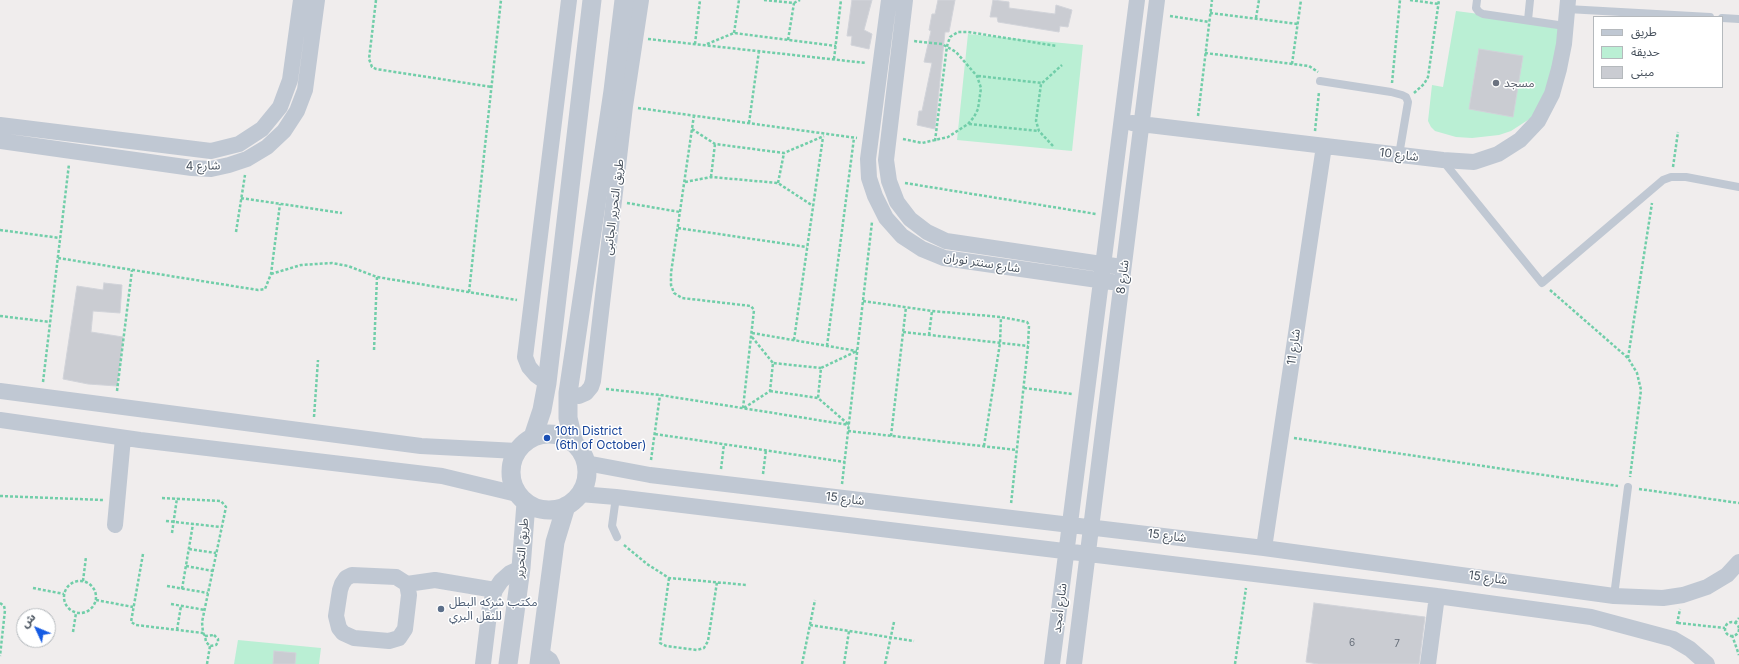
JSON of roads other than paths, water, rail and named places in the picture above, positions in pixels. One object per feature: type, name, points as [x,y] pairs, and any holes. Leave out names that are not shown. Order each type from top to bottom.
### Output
[{"type":"street","name":"شارع 4","points":[[0,125],[211,151],[238,144],[262,129],[280,107],[290,80],[301,0]]},
{"type":"street","name":"شارع 4","points":[[0,141],[192,168],[211,168],[230,165],[247,159],[273,142],[284,131],[297,111],[305,90],[318,0]]},
{"type":"street","points":[[547,383],[536,375],[529,367],[525,357],[569,0]]},
{"type":"street","points":[[533,437],[542,410],[547,383],[592,0]]},
{"type":"street","points":[[574,443],[568,418],[568,393],[623,74],[624,0]]},
{"type":"street","name":"طريق التحرير الجانبى","points":[[568,393],[579,396],[586,393],[591,387],[615,201],[625,106],[623,74],[635,37],[641,0]]},
{"type":"street","name":"شارع سنتر نوران","points":[[889,0],[868,159],[869,178],[874,196],[886,218],[902,236],[922,249],[944,258],[1103,272],[1124,267]]},
{"type":"street","name":"شارع سنتر نوران","points":[[905,0],[886,160],[890,181],[897,202],[910,219],[926,232],[946,241],[1103,272],[1122,283]]},
{"type":"street","name":"شارع 8","points":[[1067,551],[1137,0]]},
{"type":"street","name":"شارع 10","points":[[1122,122],[1442,160],[1474,162],[1498,154],[1520,140],[1538,121],[1552,94],[1559,69],[1568,4]]},
{"type":"street","name":"شارع 8","points":[[1088,554],[1156,7]]},
{"type":"street","name":"شارع 11","points":[[1264,548],[1319,145]]},
{"type":"street","points":[[0,391],[422,446],[517,450]]},
{"type":"street","points":[[0,420],[123,438],[442,476],[522,498],[545,510],[566,506],[580,494],[586,479],[586,463],[581,452],[574,443],[567,438],[550,434],[533,437],[517,450],[510,472],[514,487],[522,498]]},
{"type":"street","points":[[114,525],[123,438]]},
{"type":"street","name":"شارع 15","points":[[586,463],[650,476],[1264,548],[1614,596],[1663,598],[1683,595],[1707,587],[1727,575],[1739,562]]},
{"type":"street","name":"شارع 15","points":[[580,494],[616,497],[1249,573],[1591,617],[1673,639],[1690,649],[1707,664]]},
{"type":"street","name":"طريق التحرير","points":[[508,664],[521,568],[522,498]]},
{"type":"street","points":[[544,660],[555,542],[566,506]]},
{"type":"street","name":"شارع أمجد","points":[[1052,664],[1067,551]]},
{"type":"street","name":"شارع أمجد","points":[[1074,664],[1088,554]]},
{"type":"street","points":[[483,664],[490,606],[495,590],[506,577],[521,568]]},
{"type":"street","points":[[407,584],[409,595],[405,629],[400,638],[390,641],[354,638],[343,633],[339,628],[336,616],[340,590],[346,578],[352,575],[396,577],[407,584],[434,580],[495,590]]},
{"type":"street","points":[[1428,664],[1437,596]]},
{"type":"lane","points":[[1477,0],[1476,8],[1479,12],[1565,26]]},
{"type":"lane","points":[[1528,20],[1530,0]]},
{"type":"lane","points":[[1568,4],[1699,16]]},
{"type":"lane","points":[[1723,18],[1739,19]]},
{"type":"lane","points":[[1320,81],[1391,92],[1406,97],[1408,102],[1399,155]]},
{"type":"lane","points":[[1442,160],[1542,283],[1662,180],[1671,177],[1686,177],[1739,187]]},
{"type":"lane","points":[[1614,596],[1628,487]]},
{"type":"lane","points":[[616,497],[612,526],[617,537]]},
{"type":"place","name":"مسجد","points":[[1496,83]]},
{"type":"place","name":"10th District (6th of October)","points":[[547,438]]},
{"type":"place","name":"مكتب شركه البطل للنقل البري","points":[[441,609]]}]
